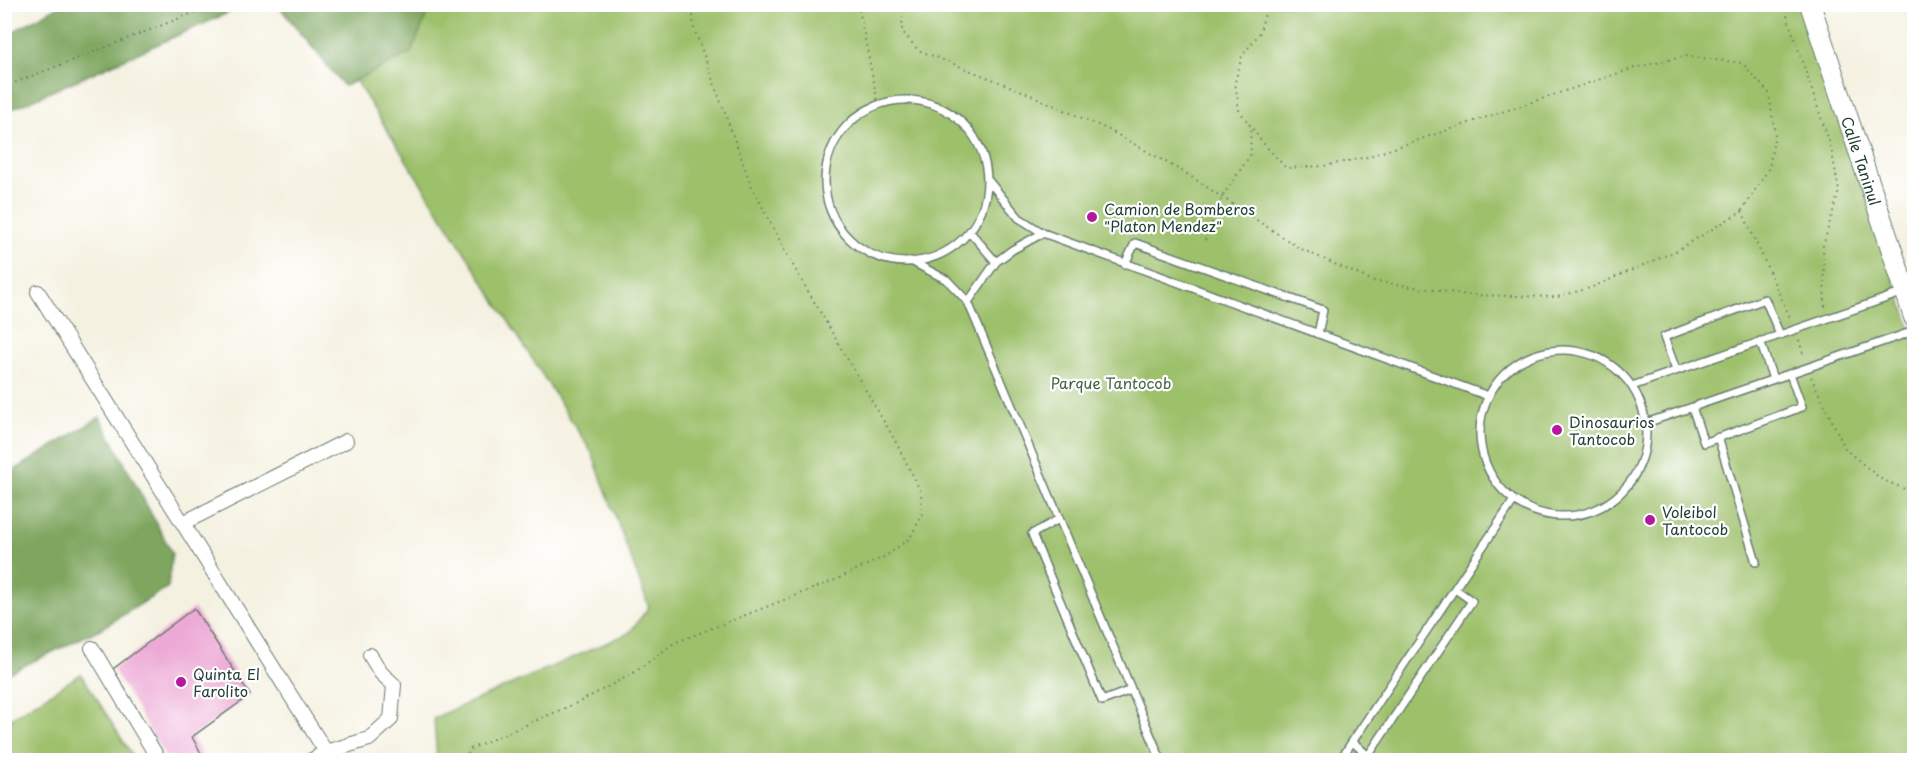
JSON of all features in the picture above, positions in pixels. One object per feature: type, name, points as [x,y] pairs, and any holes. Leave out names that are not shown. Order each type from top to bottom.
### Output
[{"type":"street","name":"Calle Taninul","points":[[1810,4],[1914,317]]},
{"type":"street","points":[[38,292],[326,752]]},
{"type":"street","points":[[183,523],[346,441]]},
{"type":"street","points":[[92,648],[159,760]]},
{"type":"street","points":[[312,760],[326,752],[369,739],[391,718],[394,685],[381,673],[370,656]]},
{"type":"lane","points":[[903,99],[929,102],[952,113],[970,131],[982,153],[987,179],[983,207],[970,232],[948,250],[922,261],[894,262],[868,253],[845,236],[831,212],[825,184],[828,158],[838,135],[856,116],[878,104],[903,99]]},
{"type":"lane","points":[[987,179],[1019,218],[1043,234],[1488,396]]},
{"type":"lane","points":[[970,232],[996,262]]},
{"type":"lane","points":[[968,302],[996,262],[1012,250],[1043,234]]},
{"type":"lane","points":[[1125,264],[1135,243],[1312,306],[1323,310],[1318,334]]},
{"type":"lane","points":[[911,261],[947,280],[968,302],[1161,760]]},
{"type":"lane","points":[[1632,386],[1906,292]]},
{"type":"lane","points":[[1676,370],[1664,337],[1766,299],[1780,334]]},
{"type":"lane","points":[[1646,423],[1914,331]]},
{"type":"lane","points":[[1760,341],[1773,379]]},
{"type":"lane","points":[[1557,349],[1586,352],[1612,365],[1632,386],[1641,404],[1646,423],[1644,450],[1634,476],[1617,497],[1593,511],[1566,517],[1539,513],[1514,500],[1494,480],[1482,453],[1480,424],[1488,396],[1505,373],[1529,356],[1557,349]]},
{"type":"lane","points":[[1692,407],[1704,443],[1802,407],[1790,374]]},
{"type":"lane","points":[[1718,437],[1756,562]]},
{"type":"lane","points":[[1340,760],[1514,500]]},
{"type":"lane","points":[[1059,519],[1032,534],[1102,701],[1131,690]]},
{"type":"lane","points":[[1353,742],[1368,756],[1472,602],[1455,588]]},
{"type":"path","points":[[4,87],[216,4]]},
{"type":"path","points":[[466,760],[470,749],[579,702],[632,674],[674,643],[835,580],[886,556],[910,538],[922,515],[921,492],[897,444],[791,262],[752,185],[694,28],[692,4]]},
{"type":"path","points":[[858,4],[878,104]]},
{"type":"path","points":[[903,4],[902,31],[918,50],[1022,91],[1111,131],[1187,174],[1299,248],[1373,281],[1469,295],[1557,297],[1590,288],[1676,251],[1742,211],[1769,168],[1775,134],[1769,93],[1743,63],[1686,56],[1634,68],[1367,157],[1324,166],[1287,168],[1262,142],[1239,110],[1235,82],[1242,56],[1259,34],[1268,4]]},
{"type":"path","points":[[1783,4],[1831,147],[1839,191],[1823,246],[1826,319]]},
{"type":"path","points":[[1205,240],[1222,197],[1251,154],[1250,126]]},
{"type":"path","points":[[1742,211],[1795,329],[1807,367],[1846,450],[1881,479],[1914,493]]},
{"type":"green space","points":[[61,5],[246,5],[5,112],[5,36]]},
{"type":"green space","name":"Parque Tantocob","points":[[278,5],[1801,5],[1914,338],[1914,760],[437,760],[434,718],[629,633],[649,607],[592,453],[356,81],[344,86]]},
{"type":"green space","points":[[278,5],[431,5],[411,53],[344,86]]},
{"type":"green space","points":[[100,417],[172,553],[168,587],[102,628],[5,675],[5,476]]},
{"type":"green space","points":[[81,674],[135,760],[5,760],[5,722]]},
{"type":"building","name":"Quinta El Farolito","points":[[194,608],[250,695],[192,737],[205,760],[167,760],[113,669]]},
{"type":"place","name":"Camion de Bomberos \"Platon Mendez\"","points":[[1092,217]]},
{"type":"place","name":"Dinosaurios Tantocob","points":[[1557,430]]},
{"type":"place","name":"Voleibol Tantocob","points":[[1650,520]]},
{"type":"place","name":"Quinta El Farolito","points":[[181,682]]}]
